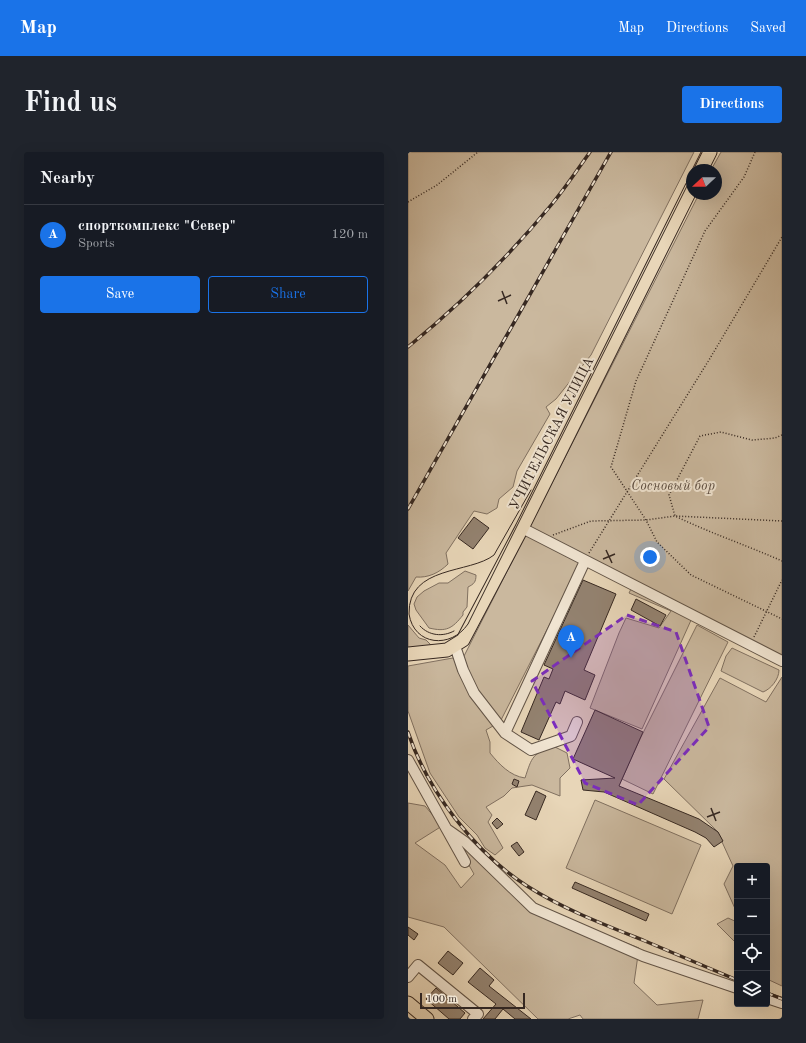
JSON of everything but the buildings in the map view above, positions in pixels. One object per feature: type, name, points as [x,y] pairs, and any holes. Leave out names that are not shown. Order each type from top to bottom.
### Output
[{"type":"main road","points":[[703,164],[710,152]]},
{"type":"main road","name":"УЧИТЕЛЬСКАЯ УЛИЦА","points":[[455,646],[463,640],[522,528],[686,199]]},
{"type":"main road","points":[[408,654],[447,650],[455,646]]},
{"type":"main road","points":[[408,1003],[427,1019]]},
{"type":"lane","points":[[522,528],[782,661]]},
{"type":"lane","points":[[505,733],[585,561]]},
{"type":"lane","points":[[455,646],[463,670],[474,693],[505,733],[532,750],[571,736],[577,722]]},
{"type":"lane","points":[[408,760],[465,862]]},
{"type":"lane","points":[[448,830],[465,842],[533,908],[643,956],[734,987]]},
{"type":"lane","points":[[408,977],[418,965],[478,1014],[473,1019]]},
{"type":"lane","points":[[770,999],[782,1003]]},
{"type":"path","points":[[408,202],[437,185],[478,152]]},
{"type":"path","points":[[756,152],[744,177],[705,231],[636,381],[611,467],[646,520],[657,542],[691,575],[782,619]]},
{"type":"path","points":[[585,561],[709,360],[782,237]]},
{"type":"path","points":[[674,516],[669,495],[700,436],[721,432],[752,440],[775,438],[782,435]]},
{"type":"path","points":[[674,516],[712,534],[750,547],[782,561]]},
{"type":"path","points":[[547,532],[553,535],[591,521],[646,520],[674,516],[782,521]]},
{"type":"path","points":[[750,644],[782,580]]},
{"type":"highlighted area","points":[[627,615],[676,632],[709,727],[638,805],[585,783],[532,681]]},
{"type":"green space","points":[[408,152],[694,152],[688,164],[686,164],[686,168],[591,355],[556,399],[546,407],[550,414],[517,471],[513,487],[499,499],[497,508],[487,514],[474,511],[446,553],[448,564],[433,574],[425,577],[416,577],[408,591]]},
{"type":"green space","name":"Сосновый бор","points":[[721,152],[782,152],[782,666],[692,618],[642,729],[590,708],[626,618],[659,628],[671,611],[629,593],[632,587],[582,561],[500,722],[486,730],[490,742],[490,753],[501,765],[514,775],[525,778],[529,765],[534,757],[542,751],[555,747],[567,753],[570,768],[560,778],[560,796],[532,785],[512,788],[504,796],[486,807],[492,815],[488,822],[503,848],[495,855],[485,848],[477,835],[459,817],[430,773],[408,711],[408,666],[464,656],[696,200],[722,200],[722,164],[714,164]]},
{"type":"green space","points":[[465,571],[476,575],[476,577],[472,585],[468,587],[467,607],[463,612],[463,615],[455,624],[448,628],[440,630],[429,628],[416,610],[414,604],[417,597],[424,591],[439,583],[448,583]]},
{"type":"green space","points":[[408,625],[419,638],[426,640],[431,645],[424,649],[408,650]]},
{"type":"green space","points":[[697,625],[728,642],[653,794],[622,779],[640,739]]},
{"type":"green space","points":[[732,648],[779,670],[778,677],[772,686],[763,692],[721,671],[726,656]]},
{"type":"green space","points":[[782,677],[782,986],[770,980],[770,863],[734,863],[734,906],[724,884],[733,866],[717,831],[664,779],[720,678],[766,702]]},
{"type":"green space","points":[[595,800],[701,845],[672,914],[566,868]]},
{"type":"green space","points":[[408,803],[425,806],[442,826],[415,843],[445,865],[461,888],[474,874],[454,839],[537,908],[639,948],[634,983],[657,1005],[703,1000],[698,1019],[583,1019],[580,1015],[568,1019],[538,1019],[444,927],[408,917]]},
{"type":"green space","points":[[728,918],[734,921],[734,941],[717,924]]},
{"type":"tram line","points":[[695,164],[701,152]]},
{"type":"tram line","points":[[531,490],[494,555],[483,561],[442,573],[429,579],[418,587],[411,598],[409,614],[412,625],[418,633],[425,638],[443,640],[461,632],[468,624],[686,188]]},
{"type":"tram line","points":[[420,626],[432,634],[441,635],[454,631]]},
{"type":"railway","points":[[408,347],[466,297],[502,261],[557,198],[590,152]]},
{"type":"railway","points":[[408,509],[611,152]]},
{"type":"railway","points":[[408,732],[416,754],[440,798],[472,838],[489,856],[508,872],[527,886],[555,902],[600,923],[734,979]]},
{"type":"railway","points":[[770,994],[782,999]]},
{"type":"place","name":"спорткомплекс \"Север\"","points":[[571,658]]}]
